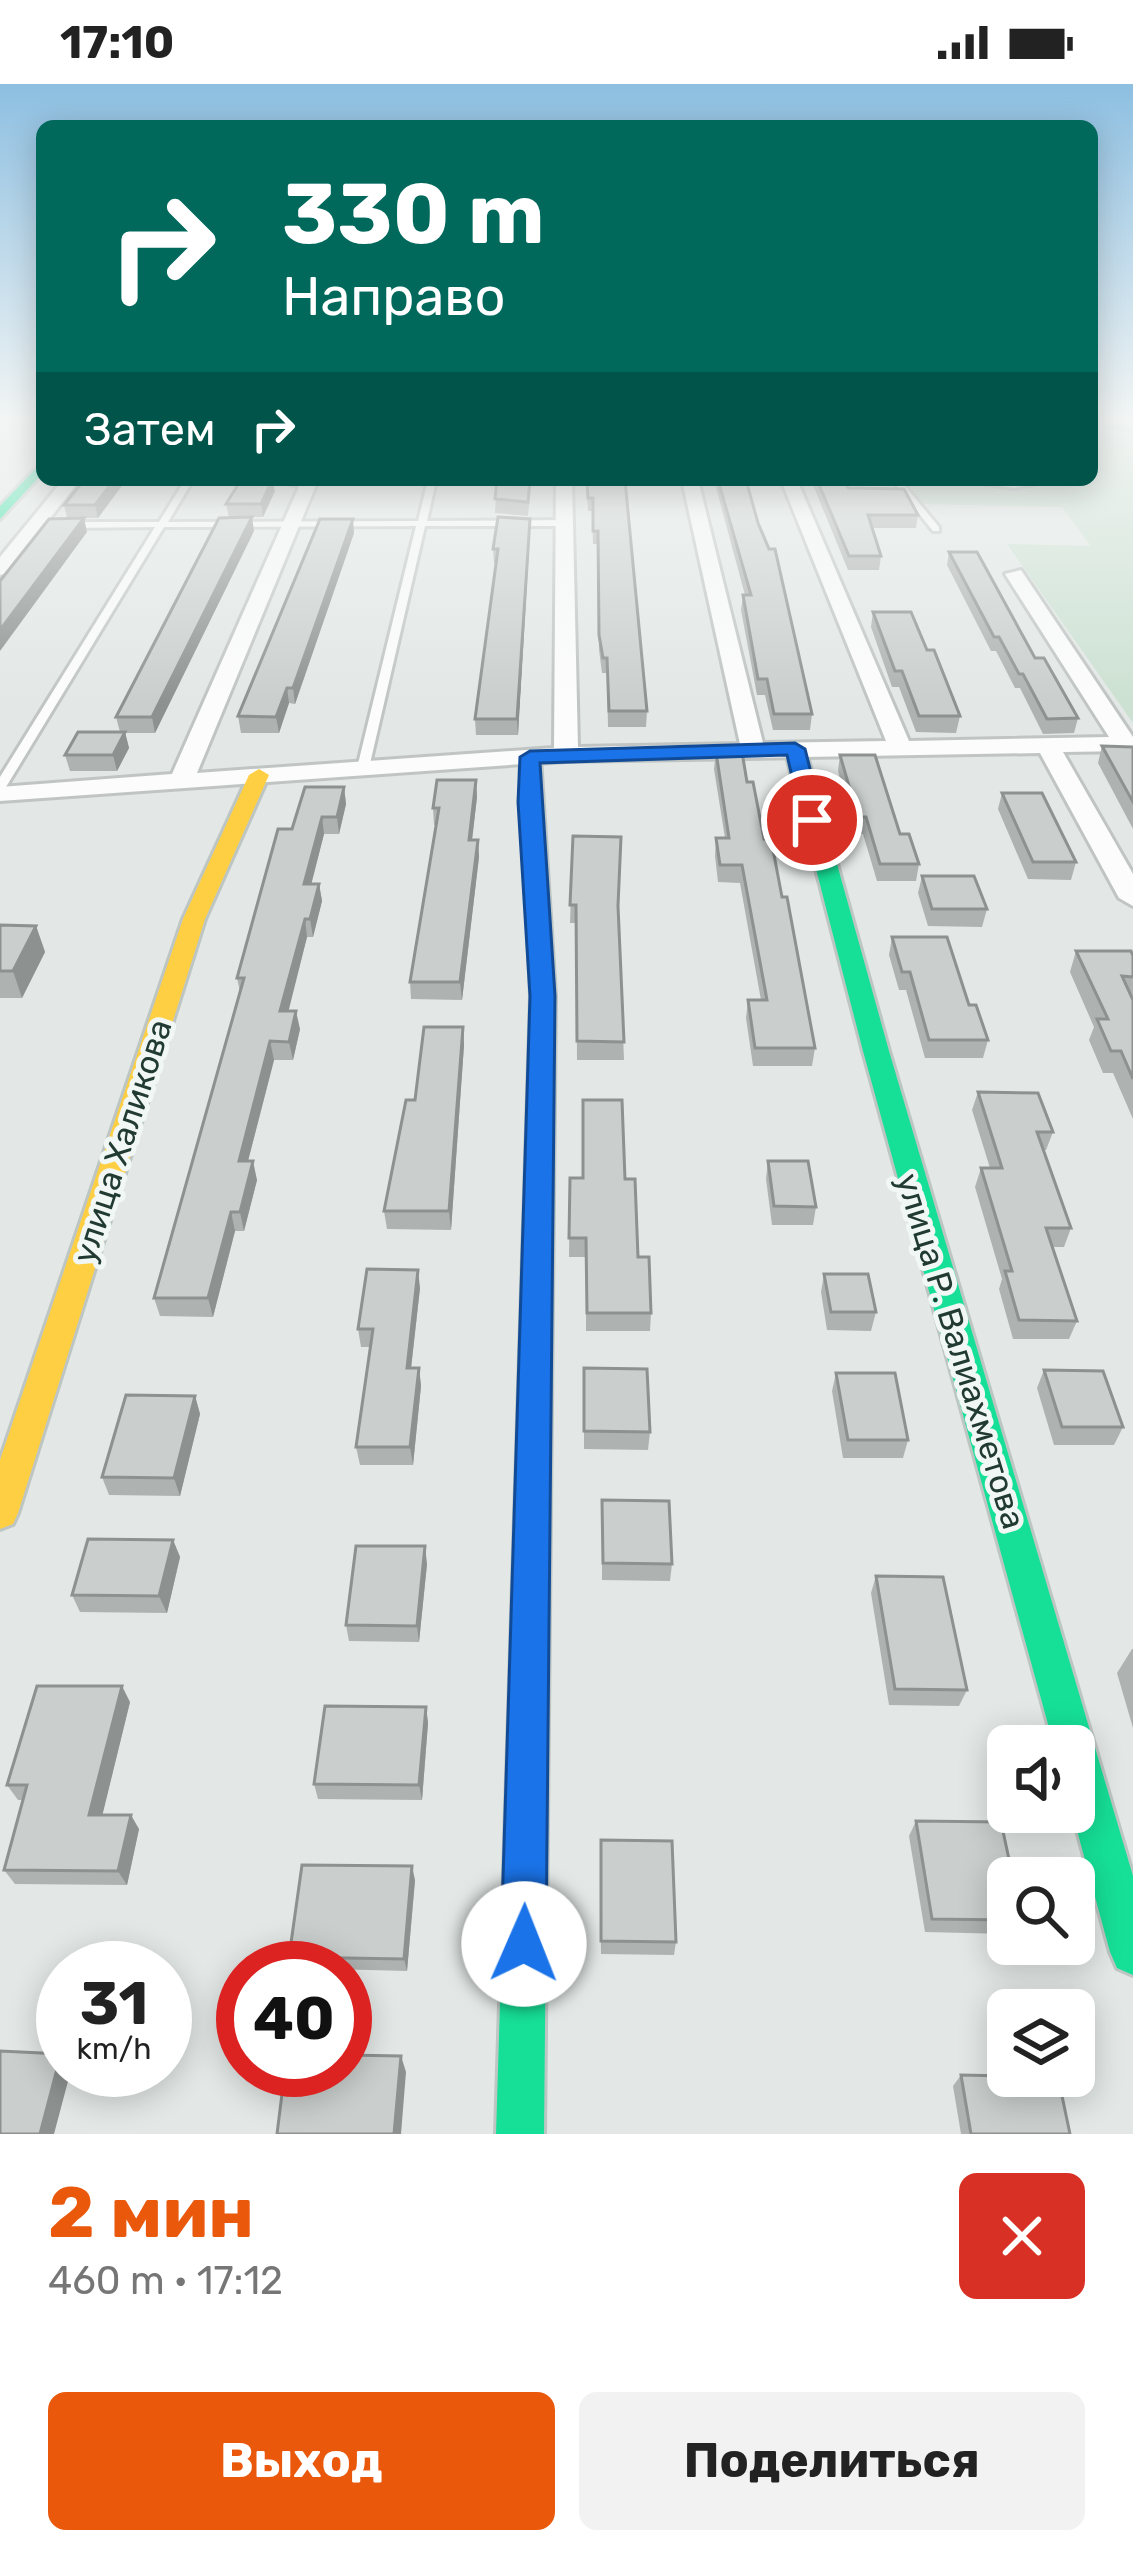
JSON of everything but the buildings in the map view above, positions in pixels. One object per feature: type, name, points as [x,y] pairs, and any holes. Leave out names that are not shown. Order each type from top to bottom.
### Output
[{"type":"street","points":[[0,569],[47,512]]},
{"type":"street","points":[[183,778],[297,512]]},
{"type":"street","points":[[565,512],[566,754]]},
{"type":"street","points":[[697,512],[753,750]]},
{"type":"street","points":[[802,512],[900,747]]},
{"type":"street","points":[[1014,574],[1129,744]]},
{"type":"street","points":[[1047,744],[1133,898]]},
{"type":"street","points":[[0,790],[566,754],[1129,744]]},
{"type":"street","name":"улица Р. Валиахметова","points":[[795,749],[907,1177],[1021,1546],[1133,1952]]},
{"type":"street","points":[[520,2134],[543,996],[530,757]]},
{"type":"street","name":"улица Халикова","points":[[0,1513],[194,919],[259,775]]},
{"type":"lane","points":[[0,790],[169,512]]},
{"type":"lane","points":[[362,768],[425,512]]},
{"type":"lane","points":[[921,512],[936,530]]},
{"type":"lane","points":[[36,525],[565,523]]},
{"type":"green space","points":[[1065,512],[1133,512],[1133,723],[1007,544],[1091,546]]},
{"type":"traffic: fast","points":[[0,515],[3,512]]},
{"type":"traffic: fast","points":[[795,749],[876,1051],[1133,1952]]},
{"type":"traffic: fast","points":[[520,2134],[543,996],[530,757]]},
{"type":"traffic: slow","points":[[0,1513],[194,919],[259,775]]},
{"type":"route","points":[[524,1944],[543,996],[530,757],[795,749],[812,820]]}]
